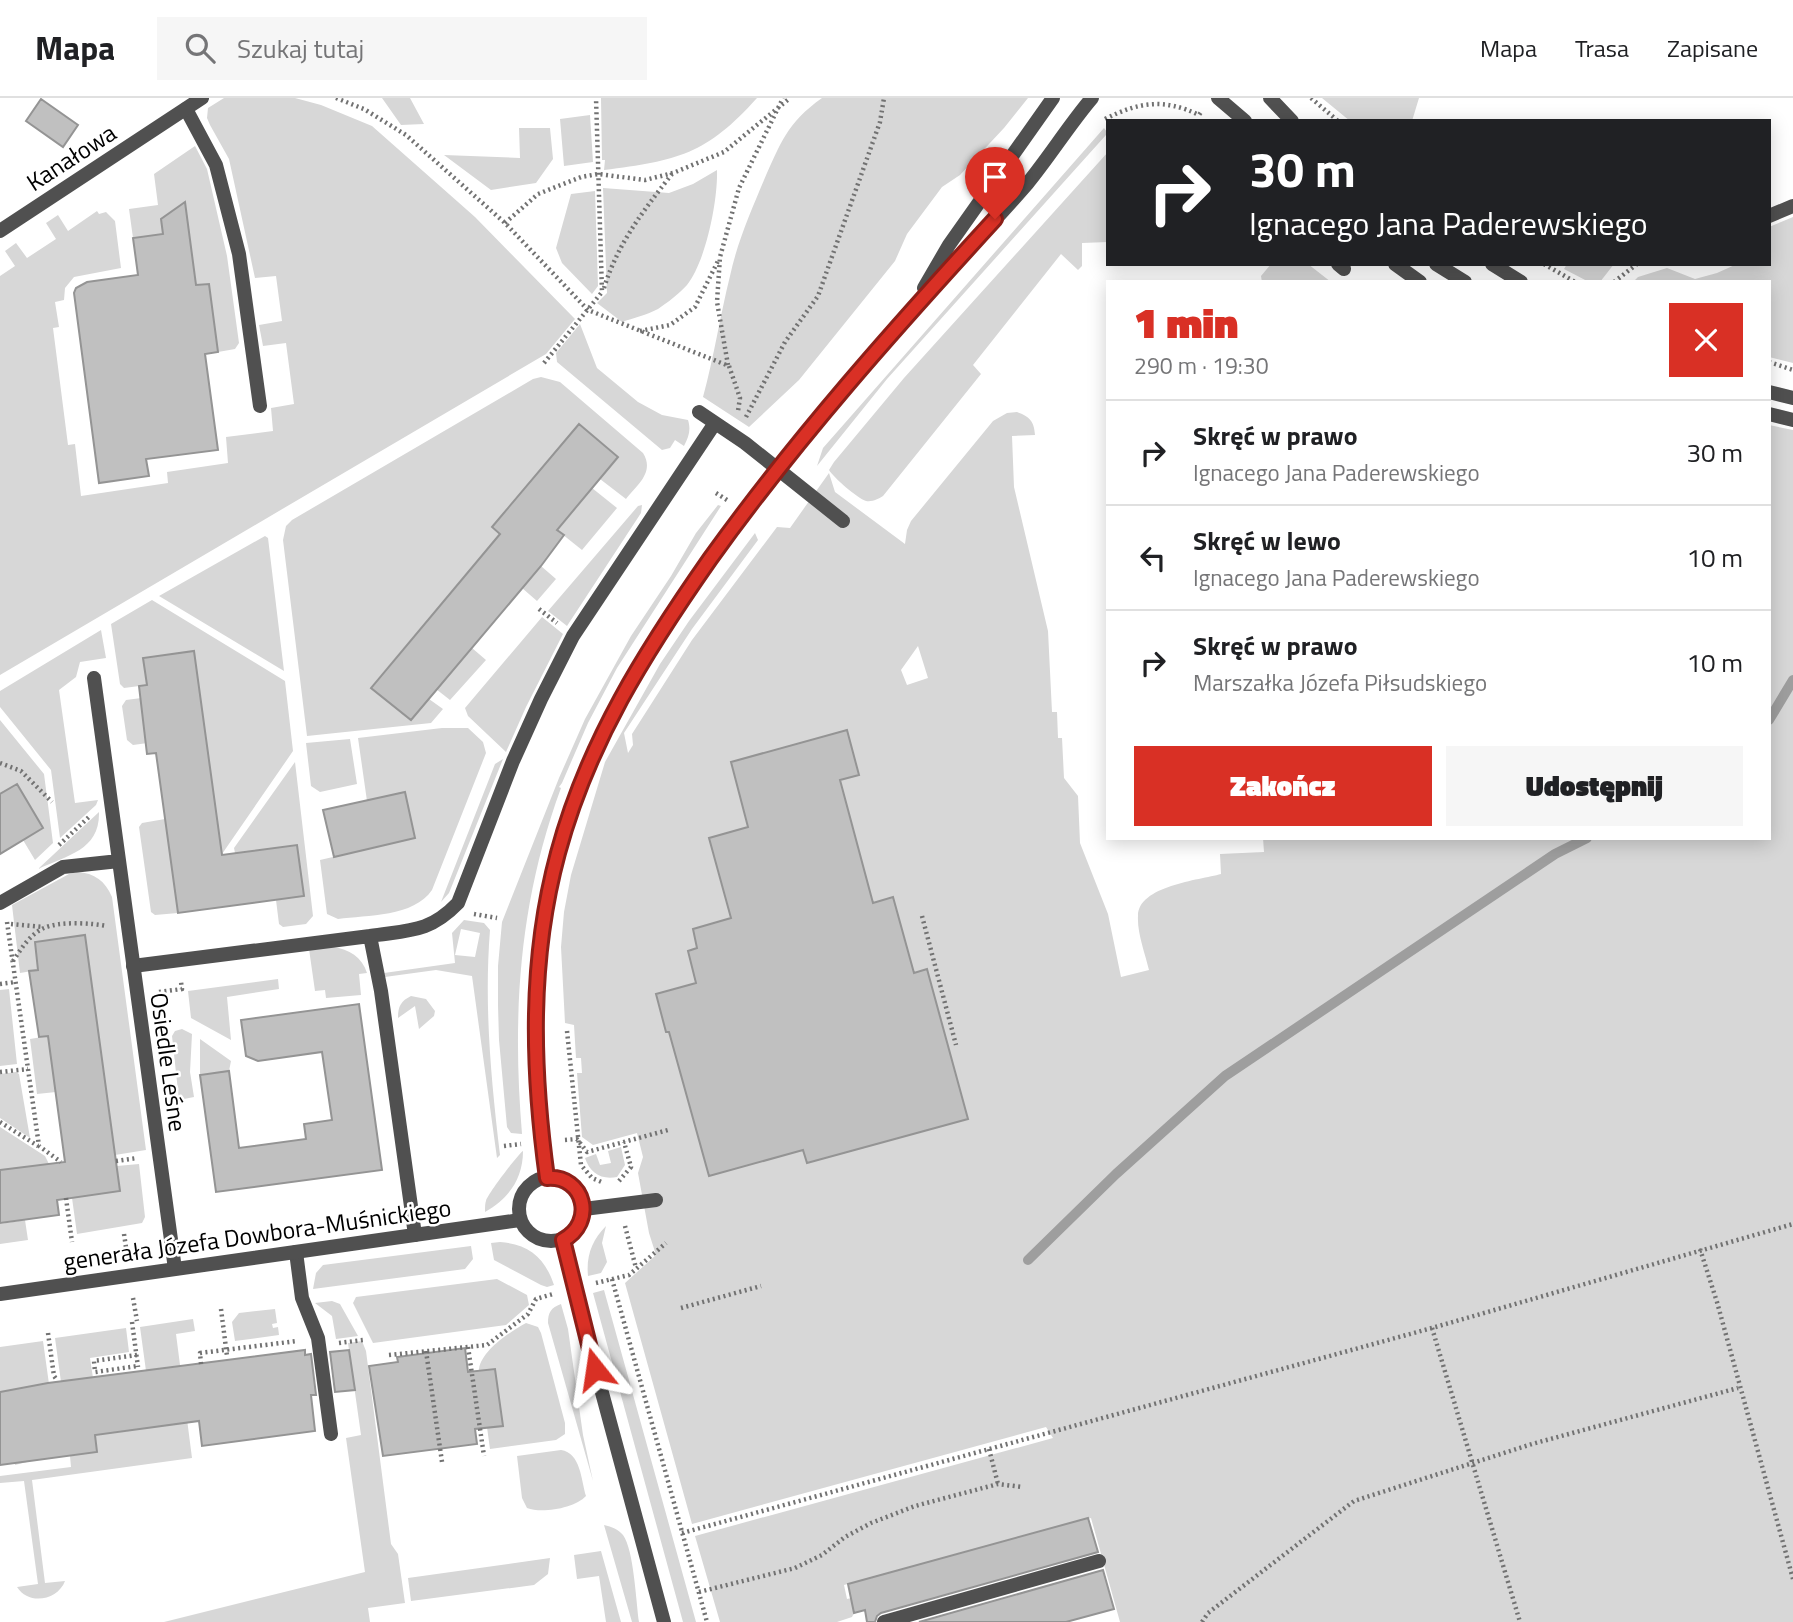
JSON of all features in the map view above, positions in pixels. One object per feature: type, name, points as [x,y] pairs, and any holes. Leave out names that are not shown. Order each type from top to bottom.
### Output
[{"type":"street","name":"Kanałowa","points":[[0,231],[202,98]]},
{"type":"street","points":[[912,310],[949,245],[1053,98]]},
{"type":"street","points":[[547,1178],[536,1078],[535,992],[547,902],[558,854],[572,807],[595,748],[630,680],[679,604],[777,469],[912,310],[1028,183],[1092,98]]},
{"type":"street","points":[[1218,98],[1243,119]]},
{"type":"street","points":[[1270,98],[1290,119]]},
{"type":"street","points":[[186,109],[216,164],[239,254],[260,406]]},
{"type":"street","points":[[1771,215],[1793,206]]},
{"type":"street","points":[[1398,266],[1417,280]]},
{"type":"street","points":[[1439,266],[1462,280]]},
{"type":"street","points":[[1495,266],[1518,280]]},
{"type":"street","points":[[1771,392],[1793,398]]},
{"type":"street","points":[[699,412],[735,436],[843,521]]},
{"type":"street","points":[[1771,414],[1793,420]]},
{"type":"street","points":[[133,966],[370,936],[426,927],[444,918],[458,903],[513,761],[573,636],[715,423]]},
{"type":"street","name":"Osiedle Leśne","points":[[94,678],[174,1269]]},
{"type":"street","points":[[2,902],[63,867],[119,861]]},
{"type":"street","points":[[370,936],[381,991],[415,1235]]},
{"type":"street","points":[[547,1178],[562,1178],[570,1183],[582,1200],[584,1209],[578,1228],[563,1240],[541,1240],[528,1233],[520,1220],[519,1212],[522,1195],[534,1182],[547,1178]]},
{"type":"street","points":[[584,1209],[656,1200]]},
{"type":"street","name":"generała Józefa Dowbora-Muśnickiego","points":[[0,1294],[520,1220]]},
{"type":"street","points":[[563,1240],[664,1622]]},
{"type":"street","points":[[296,1252],[302,1298],[318,1338],[331,1434]]},
{"type":"street","points":[[884,1622],[1100,1561]]},
{"type":"path","points":[[336,98],[364,109],[406,135],[505,223],[588,310],[729,366]]},
{"type":"path","points":[[596,98],[602,292]]},
{"type":"path","points":[[640,331],[670,325],[695,307],[720,257],[739,188],[783,98]]},
{"type":"path","points":[[505,223],[538,194],[581,177],[598,174],[645,180],[673,173],[723,152],[790,98]]},
{"type":"path","points":[[735,436],[785,342],[818,296],[880,122],[884,98]]},
{"type":"path","points":[[1311,98],[1336,119]]},
{"type":"path","points":[[1107,119],[1144,104],[1161,103],[1180,106],[1199,115]]},
{"type":"path","points":[[544,363],[602,292],[613,259],[641,213],[673,173]]},
{"type":"path","points":[[720,257],[717,303],[729,366],[740,398],[735,436]]},
{"type":"path","points":[[1547,266],[1572,280]]},
{"type":"path","points":[[1617,280],[1634,266]]},
{"type":"path","points":[[1771,363],[1793,370]]},
{"type":"path","points":[[0,763],[21,771],[51,802]]},
{"type":"path","points":[[2,902],[13,961],[38,1146]]},
{"type":"path","points":[[922,916],[956,1045]]},
{"type":"path","points":[[7,923],[45,928],[89,923],[128,930]]},
{"type":"path","points":[[13,961],[28,940],[45,928]]},
{"type":"path","points":[[0,984],[16,982]]},
{"type":"path","points":[[568,1031],[577,1139],[581,1165],[585,1172],[603,1183],[621,1180],[631,1167],[624,1142]]},
{"type":"path","points":[[0,1072],[28,1069]]},
{"type":"path","points":[[0,1122],[61,1162]]},
{"type":"path","points":[[577,1139],[587,1152],[668,1130]]},
{"type":"path","points":[[66,1198],[72,1242]]},
{"type":"path","points":[[617,1205],[636,1268]]},
{"type":"path","points":[[682,1532],[1432,1328],[1793,1224]]},
{"type":"path","points":[[389,1355],[487,1345],[528,1314],[536,1299],[629,1275],[666,1243]]},
{"type":"path","points":[[1700,1250],[1717,1302],[1738,1388],[1793,1579]]},
{"type":"path","points":[[611,1279],[707,1622]]},
{"type":"path","points":[[681,1308],[761,1286]]},
{"type":"path","points":[[220,1309],[227,1356]]},
{"type":"path","points":[[132,1322],[137,1354],[138,1367],[95,1371],[94,1361],[137,1354]]},
{"type":"path","points":[[1432,1328],[1520,1622]]},
{"type":"path","points":[[48,1333],[54,1379]]},
{"type":"path","points":[[201,1364],[200,1353],[318,1338],[334,1344],[363,1340]]},
{"type":"path","points":[[468,1347],[484,1456]]},
{"type":"path","points":[[426,1351],[442,1462]]},
{"type":"path","points":[[1202,1622],[1208,1613],[1354,1501],[1532,1444],[1738,1388]]},
{"type":"path","points":[[989,1449],[999,1484]]},
{"type":"path","points":[[699,1592],[795,1568],[822,1555],[845,1537],[871,1523],[915,1506],[999,1484],[1022,1487]]},
{"type":"shaded area","points":[[224,98],[295,98],[321,105],[372,126],[475,217],[575,319],[546,354],[0,675],[0,276],[15,266],[5,251],[16,243],[27,258],[56,239],[46,223],[58,215],[68,231],[97,211],[99,214],[106,212],[115,221],[121,268],[74,277],[65,288],[64,300],[55,302],[59,327],[53,328],[68,445],[75,444],[81,496],[168,483],[167,472],[228,463],[226,437],[273,431],[271,408],[294,404],[286,343],[263,346],[259,325],[282,321],[276,276],[255,278],[229,159],[207,118],[208,108]]},
{"type":"shaded area","points":[[382,98],[410,98],[424,124],[401,125]]},
{"type":"shaded area","points":[[601,98],[757,98],[722,132],[689,152],[652,163],[604,170]]},
{"type":"shaded area","points":[[822,98],[1028,98],[960,175],[942,187],[907,234],[895,261],[799,380],[749,427],[703,397],[726,291],[736,251],[781,144],[801,116]]},
{"type":"shaded area","points":[[1322,98],[1419,98],[1413,119],[1348,119]]},
{"type":"shaded area","points":[[590,115],[593,162],[564,166],[560,119]]},
{"type":"shaded area","points":[[519,128],[550,128],[553,159],[536,183],[491,190],[444,155],[520,158]]},
{"type":"shaded area","points":[[1104,128],[1106,135],[887,379],[817,466],[823,448]]},
{"type":"shaded area","points":[[195,146],[207,169],[227,256],[239,343],[235,349],[218,352],[209,284],[196,285],[185,203],[161,219],[163,234],[133,238],[129,209],[158,205],[154,174]]},
{"type":"shaded area","points":[[1106,154],[1106,242],[1082,243],[1082,266],[1078,270],[1061,254],[973,365],[981,374],[883,496],[866,501],[829,470],[904,378]]},
{"type":"shaded area","points":[[717,170],[710,230],[694,274],[684,288],[658,309],[622,322],[597,303],[607,293],[603,188],[669,193],[693,184]]},
{"type":"shaded area","points":[[595,191],[598,286],[592,294],[562,263],[556,248],[571,194]]},
{"type":"shaded area","points":[[1793,217],[1793,363],[1771,358],[1771,280],[1635,280],[1667,268],[1695,279],[1733,266],[1771,266],[1771,226]]},
{"type":"shaded area","points":[[1269,266],[1311,266],[1328,280],[1262,280],[1261,276]]},
{"type":"shaded area","points":[[1566,266],[1612,266],[1602,280],[1585,280],[1564,269]]},
{"type":"shaded area","points":[[580,324],[597,368],[638,402],[662,415],[688,420],[689,433],[684,446],[675,440],[670,448],[662,450],[557,362],[556,353]]},
{"type":"shaded area","points":[[541,377],[560,382],[643,453],[647,466],[643,478],[626,499],[600,479],[618,457],[579,424],[492,527],[500,534],[371,687],[410,720],[429,699],[443,709],[431,723],[307,736],[283,540],[286,526],[533,379]]},
{"type":"shaded area","points":[[1017,412],[1030,420],[1034,430],[1035,435],[1012,436],[1014,487],[1048,631],[1052,712],[1057,712],[1058,738],[1062,738],[1064,778],[1078,796],[1080,843],[1108,914],[1121,977],[1149,970],[1138,923],[1141,906],[1148,898],[1171,886],[1221,874],[1220,854],[1264,852],[1263,840],[1771,840],[1771,425],[1793,430],[1793,1622],[1120,1622],[1091,1518],[844,1585],[847,1599],[851,1598],[854,1613],[852,1617],[837,1622],[720,1622],[695,1536],[1053,1438],[1046,1427],[692,1524],[625,1283],[656,1255],[649,1233],[638,1173],[643,1157],[637,1133],[593,1145],[582,1137],[577,1073],[582,1073],[581,1058],[576,1058],[574,1025],[565,1023],[561,947],[571,875],[605,762],[660,664],[755,533],[758,540],[692,629],[624,733],[628,753],[633,745],[632,734],[692,640],[777,527],[790,528],[829,473],[835,492],[905,544],[911,521],[993,421],[1007,413]],"holes":[[[918,646],[928,678],[907,685],[901,670]]]},
{"type":"shaded area","points":[[592,488],[617,508],[582,550],[557,530]]},
{"type":"shaded area","points":[[642,505],[641,513],[567,626],[548,611],[638,506]]},
{"type":"shaded area","points":[[718,505],[721,506],[617,668],[559,787],[561,788],[536,873],[522,959],[518,1045],[522,1134],[511,1133],[507,1127],[499,1040],[498,966],[502,922],[585,719],[631,636],[696,533]]},
{"type":"shaded area","points":[[265,536],[268,538],[284,671],[159,596]]},
{"type":"shaded area","points":[[541,566],[556,579],[537,601],[522,588]]},
{"type":"shaded area","points":[[152,600],[285,681],[293,751],[222,854],[194,651],[143,658],[147,685],[124,688],[120,684],[111,624]]},
{"type":"shaded area","points":[[542,617],[563,634],[506,752],[468,716],[465,708]]},
{"type":"shaded area","points":[[101,630],[106,658],[80,662],[76,677],[59,690],[75,803],[98,800],[96,805],[60,838],[51,770],[0,707],[0,691]]},
{"type":"shaded area","points":[[472,648],[486,660],[450,700],[436,689]]},
{"type":"shaded area","points":[[149,697],[155,742],[133,745],[127,740],[122,706],[126,700]]},
{"type":"shaded area","points":[[0,720],[44,774],[53,843],[35,860],[23,840],[43,828],[17,784],[0,794]]},
{"type":"shaded area","points":[[442,728],[468,728],[483,742],[486,753],[432,890],[414,905],[389,913],[338,919],[327,914],[320,860],[415,838],[367,801],[358,738]]},
{"type":"shaded area","points":[[350,739],[357,784],[320,792],[311,786],[306,743]]},
{"type":"shaded area","points":[[503,759],[449,893],[441,902],[495,764]]},
{"type":"shaded area","points":[[295,762],[313,916],[306,924],[283,927],[279,924],[276,900],[304,896],[297,845],[235,853],[234,848]]},
{"type":"shaded area","points":[[99,812],[98,825],[88,843],[71,855],[38,869]]},
{"type":"shaded area","points":[[165,819],[178,913],[155,915],[151,912],[139,827],[142,823]]},
{"type":"shaded area","points":[[77,872],[99,879],[112,897],[146,1150],[115,1155],[85,935],[35,942],[38,970],[20,973],[12,905]]},
{"type":"shaded area","points":[[464,920],[484,923],[490,930],[488,1015],[500,1155],[497,1158],[472,976],[436,970],[385,977],[384,973],[455,963],[452,933]],"holes":[[[461,929],[480,933],[475,957],[455,955]]]},
{"type":"shaded area","points":[[333,947],[354,955],[365,967],[367,973],[359,974],[361,995],[326,998],[325,990],[315,991],[309,949]]},
{"type":"shaded area","points":[[278,979],[279,989],[227,997],[231,1040],[191,1018],[188,991]]},
{"type":"shaded area","points":[[9,989],[17,1064],[0,1066],[0,990]]},
{"type":"shaded area","points":[[411,996],[426,999],[435,1011],[434,1016],[419,1029],[415,1006],[398,1018],[401,1004]]},
{"type":"shaded area","points":[[182,1029],[192,1034],[190,1072],[194,1097],[179,1100],[172,1036],[175,1031]]},
{"type":"shaded area","points":[[48,1036],[56,1092],[37,1094],[30,1039]]},
{"type":"shaded area","points":[[200,1039],[231,1061],[229,1071],[200,1075]]},
{"type":"shaded area","points":[[0,1074],[19,1074],[30,1138],[0,1118]]},
{"type":"shaded area","points":[[0,1127],[45,1156],[49,1164],[0,1170]]},
{"type":"shaded area","points":[[621,1147],[625,1165],[617,1177],[597,1174],[585,1158],[596,1154],[600,1165],[611,1163],[608,1151]]},
{"type":"shaded area","points":[[523,1151],[520,1170],[513,1187],[501,1201],[485,1212],[488,1197]]},
{"type":"shaded area","points":[[139,1164],[145,1217],[142,1223],[77,1234],[72,1198],[120,1191],[117,1166]]},
{"type":"shaded area","points":[[25,1220],[28,1240],[0,1244],[0,1224]]},
{"type":"shaded area","points":[[606,1226],[602,1243],[607,1262],[601,1273],[588,1276],[591,1249]]},
{"type":"shaded area","points":[[491,1243],[519,1246],[534,1254],[546,1267],[554,1285],[541,1285],[494,1260]]},
{"type":"shaded area","points":[[471,1246],[473,1259],[465,1269],[313,1289],[316,1273],[323,1265]]},
{"type":"shaded area","points":[[497,1279],[527,1295],[529,1305],[506,1325],[373,1343],[353,1303],[356,1297]]},
{"type":"shaded area","points":[[604,1290],[696,1622],[683,1622],[593,1293]]},
{"type":"shaded area","points":[[332,1301],[340,1304],[358,1336],[336,1339],[332,1316],[315,1303]]},
{"type":"shaded area","points":[[561,1304],[568,1329],[583,1435],[593,1481],[548,1323],[551,1311]]},
{"type":"shaded area","points":[[275,1309],[277,1323],[272,1324],[273,1328],[278,1327],[279,1335],[235,1341],[232,1322],[239,1313]]},
{"type":"shaded area","points":[[193,1319],[195,1331],[176,1334],[192,1458],[32,1480],[45,1583],[65,1581],[56,1593],[43,1598],[29,1597],[22,1593],[17,1587],[38,1584],[24,1481],[0,1483],[0,1476],[71,1467],[70,1456],[97,1452],[87,1380],[61,1382],[55,1338],[126,1328],[129,1352],[90,1358],[93,1378],[106,1376],[114,1433],[181,1423],[173,1368],[146,1371],[140,1327]]},
{"type":"shaded area","points":[[526,1323],[538,1327],[541,1333],[565,1423],[565,1434],[556,1440],[490,1449],[479,1369],[481,1362],[491,1348]]},
{"type":"shaded area","points":[[43,1341],[49,1384],[22,1388],[31,1461],[15,1465],[5,1392],[0,1392],[0,1347]]},
{"type":"shaded area","points":[[362,1341],[366,1351],[391,1544],[398,1554],[405,1603],[368,1608],[370,1622],[164,1622],[365,1572],[346,1438],[361,1435],[348,1343]]},
{"type":"shaded area","points":[[561,1450],[573,1456],[586,1496],[574,1504],[558,1509],[527,1508],[522,1498],[517,1456]]},
{"type":"shaded area","points":[[604,1525],[619,1531],[627,1542],[639,1622],[632,1622]]},
{"type":"shaded area","points":[[601,1551],[621,1622],[606,1622],[599,1576],[577,1579],[574,1555]]},
{"type":"shaded area","points":[[550,1558],[548,1574],[534,1585],[411,1601],[408,1578]]},
{"type":"building","points":[[41,99],[78,125],[63,147],[26,121]]},
{"type":"building","points":[[185,202],[196,285],[209,284],[218,352],[205,354],[218,450],[146,459],[149,476],[99,483],[74,293],[76,288],[87,282],[138,275],[133,238],[163,234],[161,219]]},
{"type":"building","points":[[579,424],[618,457],[557,530],[564,535],[541,566],[411,720],[371,688],[500,534],[492,527]]},
{"type":"building","points":[[194,651],[222,855],[297,845],[304,896],[178,913],[156,753],[147,754],[139,686],[147,685],[143,658]]},
{"type":"building","points":[[847,730],[859,775],[840,780],[873,903],[893,897],[914,973],[927,969],[968,1119],[807,1163],[803,1150],[709,1176],[656,994],[696,983],[688,951],[697,948],[693,929],[731,918],[709,838],[748,827],[731,762]]},
{"type":"building","points":[[17,784],[43,828],[0,854],[0,794]]},
{"type":"building","points":[[405,792],[415,838],[334,857],[323,810]]},
{"type":"building","points":[[85,935],[120,1191],[57,1200],[59,1215],[0,1223],[0,1170],[65,1162],[48,1036],[39,1037],[29,971],[38,970],[35,942]]},
{"type":"building","points":[[359,1004],[382,1170],[216,1192],[200,1075],[229,1071],[239,1148],[306,1139],[304,1124],[332,1120],[322,1052],[258,1061],[246,1056],[241,1020]]},
{"type":"building","points":[[465,1348],[468,1372],[495,1369],[503,1426],[475,1429],[477,1444],[383,1456],[369,1366],[398,1362],[397,1357]]},
{"type":"building","points":[[305,1350],[305,1355],[311,1354],[316,1395],[311,1395],[315,1431],[202,1446],[199,1421],[95,1435],[97,1452],[0,1465],[0,1392],[48,1383]]},
{"type":"building","points":[[349,1350],[355,1390],[335,1392],[330,1352]]},
{"type":"building","points":[[1088,1518],[1098,1552],[881,1613],[875,1622],[867,1622],[865,1610],[854,1613],[848,1584]]},
{"type":"building","points":[[1103,1570],[1114,1609],[1066,1622],[919,1622]]},
{"type":"waterway","points":[[1771,717],[1793,680]]},
{"type":"waterway","points":[[1028,1260],[1116,1174],[1225,1076],[1555,854],[1583,840]]},
{"type":"route","points":[[595,1369],[563,1240],[574,1233],[581,1222],[584,1209],[578,1190],[570,1183],[562,1178],[547,1178],[534,1035],[535,992],[547,902],[572,807],[591,758],[630,680],[679,604],[744,513],[777,469],[912,310],[995,219]]}]
